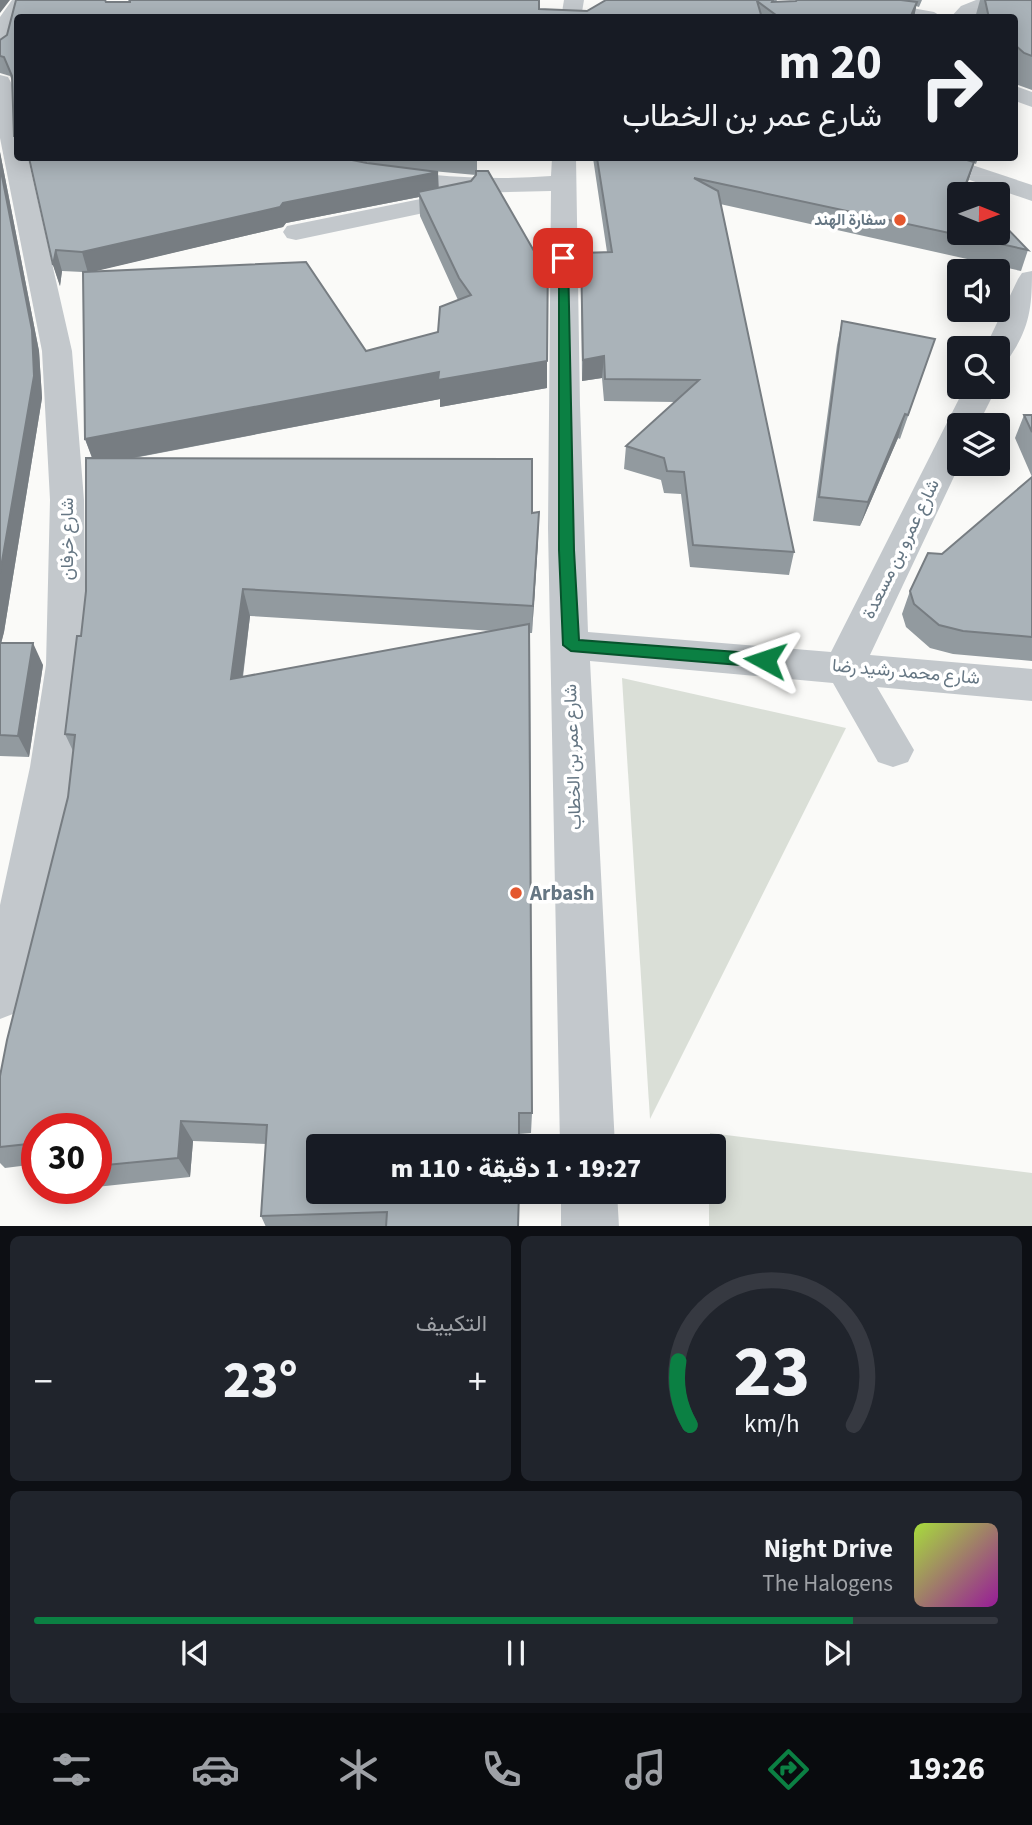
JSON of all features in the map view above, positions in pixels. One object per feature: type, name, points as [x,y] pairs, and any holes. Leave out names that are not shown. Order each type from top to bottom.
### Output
[{"type":"street","points":[[0,52],[6,23],[22,0]]},
{"type":"street","points":[[836,0],[911,14]]},
{"type":"street","points":[[964,14],[994,0]]},
{"type":"street","name":"شارع خرفان","points":[[0,82],[14,148]]},
{"type":"street","name":"شارع خرفان","points":[[0,995],[20,923],[52,767],[66,665],[68,500],[57,351],[17,161]]},
{"type":"street","points":[[937,161],[1032,193]]},
{"type":"street","points":[[337,162],[418,182],[512,187]]},
{"type":"street","points":[[296,232],[512,187],[563,170]]},
{"type":"street","name":"شارع عمر بن الخطاب","points":[[563,170],[563,361],[587,1134]]},
{"type":"street","points":[[1009,336],[1025,312],[1032,279]]},
{"type":"street","name":"شارع عمرو بن مسعدة","points":[[844,667],[947,456]]},
{"type":"street","name":"شارع محمد رشيد رضا","points":[[571,645],[1032,685]]},
{"type":"street","points":[[844,667],[893,750]]},
{"type":"street","points":[[589,1204],[590,1226]]},
{"type":"shaded area","points":[[622,678],[846,728],[650,1119]]},
{"type":"shaded area","points":[[726,1135],[1032,1173],[1032,1226],[709,1226],[709,1204],[726,1204]]},
{"type":"building","points":[[16,0],[539,0],[539,9],[587,11],[606,0],[917,2],[912,14],[775,14],[757,1],[761,14],[14,14],[14,136],[12,76],[4,57],[0,56],[0,40],[7,35]]},
{"type":"building","points":[[985,0],[1032,0],[1032,56],[1018,48],[1018,14],[988,14]]},
{"type":"building","points":[[30,161],[357,161],[438,172],[283,203],[280,207],[82,252],[56,250],[53,265]]},
{"type":"building","points":[[597,161],[974,162],[966,182],[947,182],[947,233],[694,178],[718,191],[794,552],[693,545],[684,472],[667,471],[664,458],[626,446],[699,380],[605,379],[604,356],[583,360],[581,253],[612,252]]},
{"type":"building","points":[[0,166],[32,330],[34,376],[0,573]]},
{"type":"building","points":[[476,171],[488,171],[534,251],[548,250],[547,361],[438,380],[439,372],[85,439],[83,272],[306,262],[366,351],[438,332],[440,307],[471,295],[459,278],[418,192],[471,181]]},
{"type":"building","points":[[1010,231],[1028,250],[1005,245],[1010,245]]},
{"type":"building","points":[[842,321],[935,339],[908,415],[905,414],[868,502],[819,497]]},
{"type":"building","points":[[1024,415],[1032,415],[1032,432]]},
{"type":"building","points":[[86,458],[532,459],[532,513],[539,512],[533,606],[243,589],[231,679],[529,624],[532,1113],[519,1113],[519,1134],[306,1134],[306,1204],[519,1204],[518,1226],[386,1226],[387,1212],[261,1216],[267,1125],[181,1121],[178,1158],[112,1164],[112,1113],[21,1113],[21,1145],[0,1147],[0,1076],[68,797],[75,735],[65,734],[77,636],[81,636],[86,591]]},
{"type":"building","points":[[1032,477],[1032,637],[963,631],[939,625],[914,604],[910,591],[928,553],[942,554]]},
{"type":"building","points":[[0,643],[33,643],[18,736],[0,735]]},
{"type":"place","name":"سفارة الهند","points":[[900,220]]},
{"type":"place","name":"Arbash","points":[[516,893]]},
{"type":"route","points":[[563,258],[566,550],[571,645],[765,660]]}]
